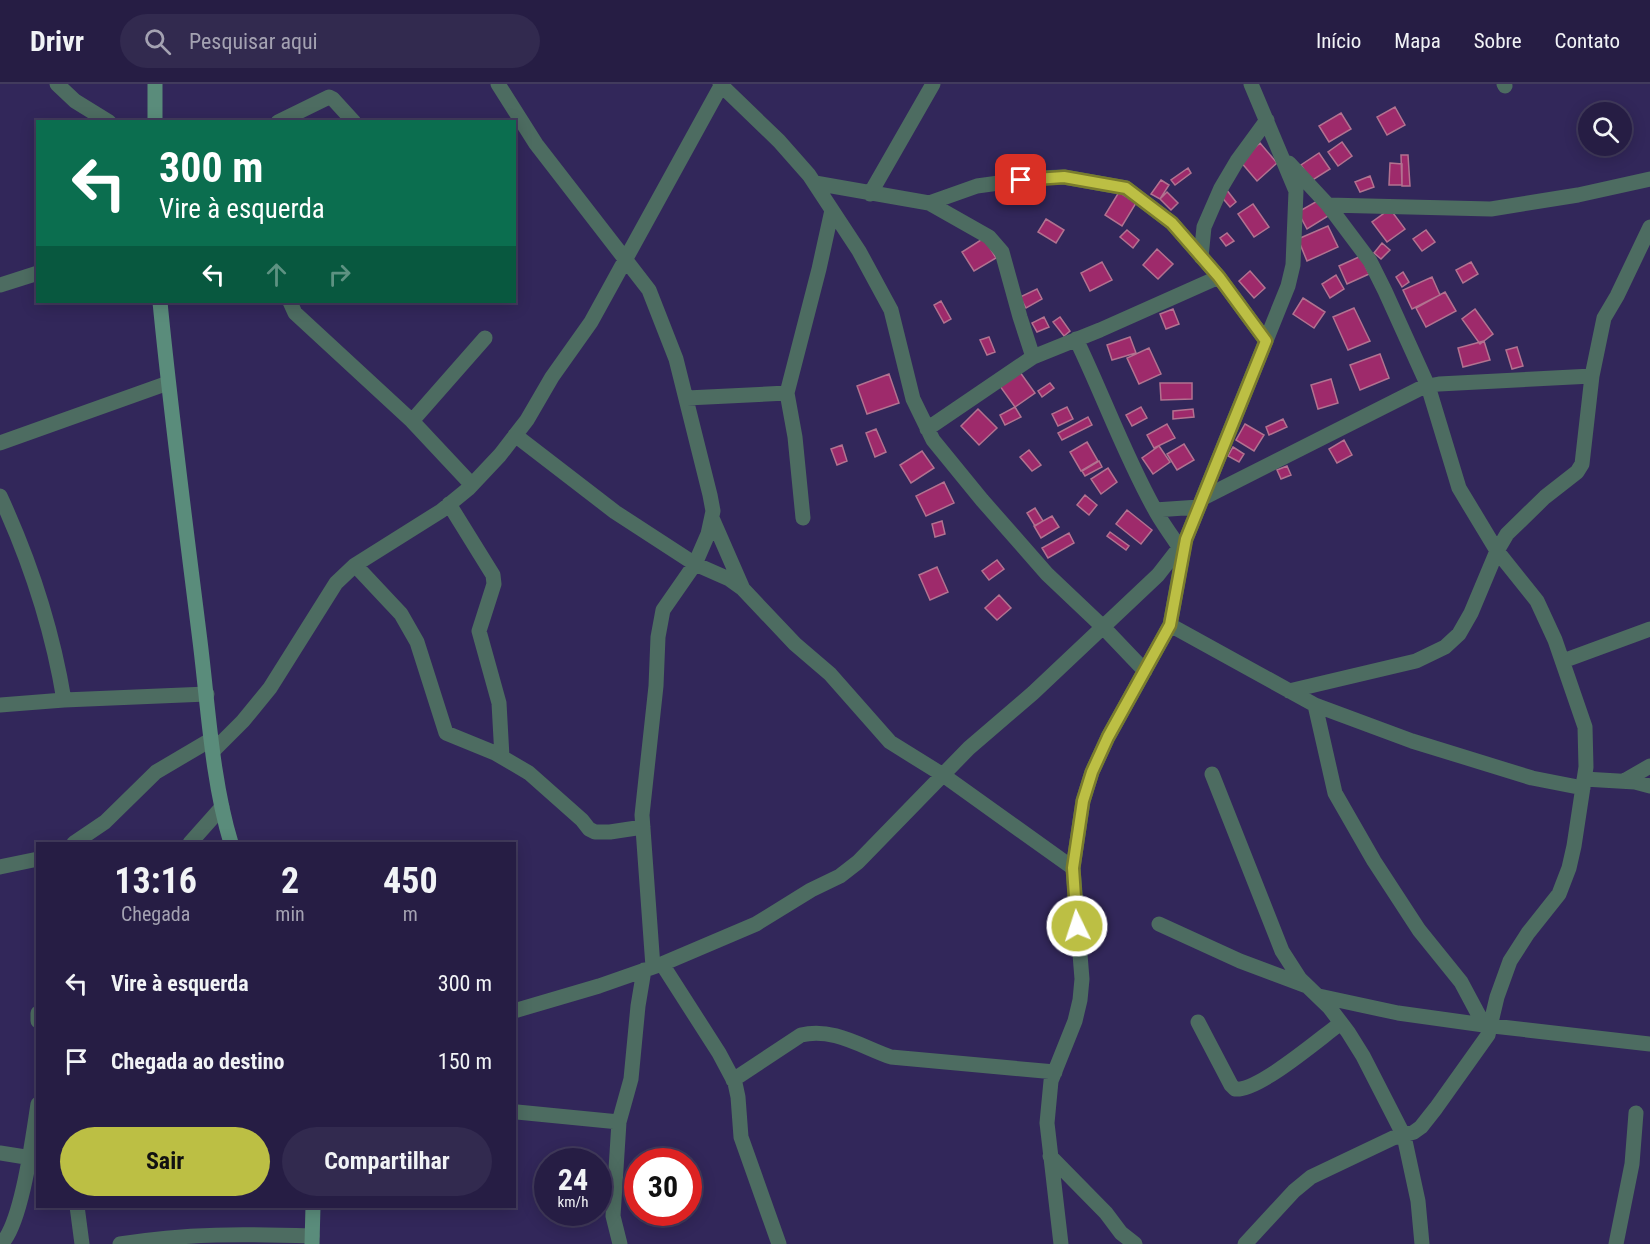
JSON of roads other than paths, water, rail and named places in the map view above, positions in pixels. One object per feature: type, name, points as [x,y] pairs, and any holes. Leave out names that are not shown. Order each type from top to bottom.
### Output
[{"type":"street","points":[[57,84],[75,101],[106,120]]},
{"type":"street","points":[[154,120],[156,84]]},
{"type":"street","points":[[498,84],[536,144],[649,290],[676,359],[687,398],[710,495],[712,518],[743,589]]},
{"type":"street","points":[[75,842],[105,822],[156,772],[213,745],[243,721],[270,688],[336,583],[354,565],[449,504],[472,485],[500,455],[527,420],[552,377],[591,322],[721,84],[779,141],[815,183],[859,251],[891,310],[913,399],[933,440],[982,500],[1047,573],[1145,671]]},
{"type":"street","points":[[870,194],[933,84]]},
{"type":"street","points":[[516,1010],[599,986],[653,967],[756,924],[811,890],[840,876],[892,829],[969,748],[1033,693],[1158,575],[1183,543],[1201,503],[1288,286],[1293,265],[1296,191],[1251,84]]},
{"type":"street","points":[[282,120],[329,97],[352,120]]},
{"type":"street","points":[[1202,257],[1204,227],[1221,188],[1237,161],[1267,120]]},
{"type":"street","points":[[1283,158],[1328,205],[1370,261],[1428,386],[1460,488],[1497,551],[1536,601],[1555,640],[1585,727],[1584,784],[1569,868],[1559,894],[1528,933],[1510,961],[1487,1026]]},
{"type":"street","points":[[929,203],[977,186],[1036,178],[1064,177],[1126,188],[1172,223],[1219,277],[1266,341]]},
{"type":"street","points":[[1328,205],[1491,209],[1578,195],[1650,179]]},
{"type":"street","points":[[815,183],[929,203],[989,237],[1002,252],[1033,357]]},
{"type":"street","points":[[803,518],[795,437],[786,393],[832,210]]},
{"type":"street","points":[[1290,691],[1416,662],[1445,647],[1459,634],[1507,534],[1579,470],[1584,457],[1592,376],[1604,318],[1650,227]]},
{"type":"street","points":[[0,285],[36,274]]},
{"type":"street","points":[[927,429],[1033,357],[1219,277]]},
{"type":"street","points":[[160,303],[213,745],[222,807],[231,842]]},
{"type":"street","points":[[290,303],[295,313],[412,421],[472,485]]},
{"type":"street","points":[[412,421],[485,338]]},
{"type":"street","points":[[1061,1244],[1047,1123],[1050,1091],[1055,1072],[1075,1021],[1080,1000],[1082,980],[1073,868],[1083,801],[1092,772],[1108,737],[1170,625],[1183,543],[1155,510],[1131,464],[1076,339]]},
{"type":"street","points":[[1155,510],[1201,503],[1408,394],[1428,386],[1592,376]]},
{"type":"street","points":[[0,443],[168,383]]},
{"type":"street","points":[[687,398],[786,393]]},
{"type":"street","points":[[515,435],[606,506],[695,564],[729,579],[743,589],[795,644],[831,674],[890,742],[943,775],[1073,868]]},
{"type":"street","points":[[0,496],[38,586],[56,653],[64,700]]},
{"type":"street","points":[[449,504],[494,575],[494,584],[479,631],[499,703],[502,757]]},
{"type":"street","points":[[620,1244],[614,1216],[619,1122],[631,1079],[638,1006],[653,967],[643,827],[644,789],[656,686],[658,637],[663,610],[695,564],[712,518]]},
{"type":"street","points":[[354,565],[401,614],[417,642],[446,733],[502,757],[529,773],[582,820],[589,829],[603,832],[643,827]]},
{"type":"street","points":[[1170,625],[1315,705],[1413,741],[1532,778],[1584,784],[1624,781],[1650,786]]},
{"type":"street","points":[[1563,661],[1650,629]]},
{"type":"street","points":[[0,705],[207,694]]},
{"type":"street","points":[[1245,1244],[1294,1191],[1311,1177],[1421,1127],[1488,1035],[1487,1026],[1461,982],[1419,930],[1374,861],[1335,793],[1315,705]]},
{"type":"street","points":[[1624,781],[1650,766]]},
{"type":"street","points":[[1212,774],[1282,951],[1292,969],[1341,1023],[1363,1056],[1404,1136],[1418,1201],[1422,1244]]},
{"type":"street","points":[[191,842],[222,807]]},
{"type":"street","points":[[0,867],[36,859]]},
{"type":"street","points":[[1159,924],[1314,992],[1398,1013],[1487,1026],[1650,1044]]},
{"type":"street","points":[[653,967],[719,1053],[734,1080],[738,1097],[741,1137],[779,1244]]},
{"type":"street","points":[[1198,1022],[1231,1085],[1235,1089],[1242,1090],[1272,1074],[1341,1023]]},
{"type":"street","points":[[734,1080],[801,1035],[813,1032],[852,1040],[866,1049],[891,1057],[1055,1072]]},
{"type":"street","points":[[517,1112],[619,1122]]},
{"type":"street","points":[[1616,1244],[1632,1164],[1636,1113]]},
{"type":"street","points":[[1,1244],[10,1233],[15,1221],[33,1158],[36,1126]]},
{"type":"street","points":[[0,1153],[33,1158]]},
{"type":"street","points":[[1050,1156],[1106,1213],[1121,1233],[1134,1244]]},
{"type":"street","points":[[76,1208],[82,1244]]},
{"type":"street","points":[[120,1244],[165,1237],[234,1234],[312,1240],[313,1208]]}]
